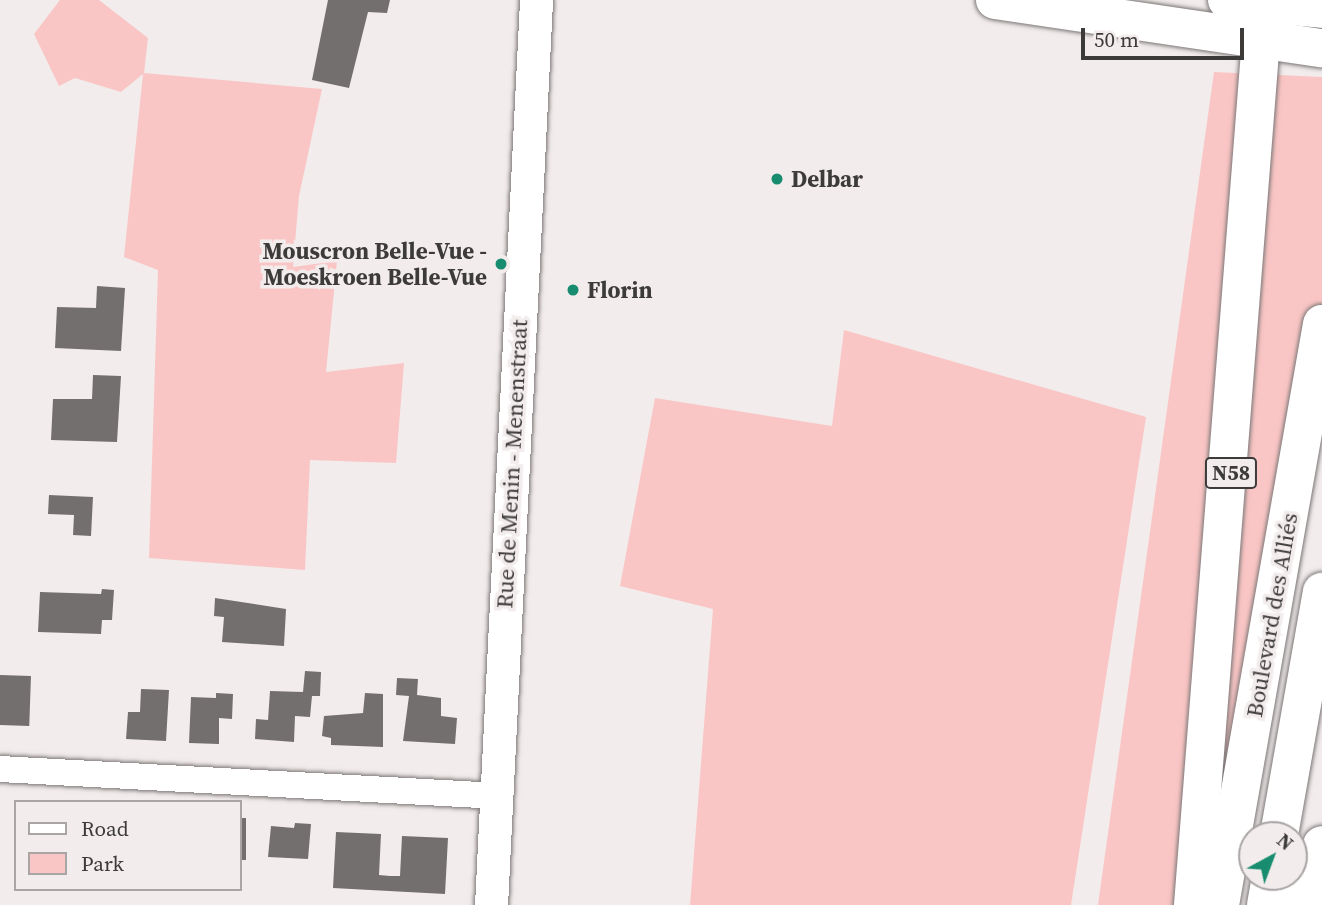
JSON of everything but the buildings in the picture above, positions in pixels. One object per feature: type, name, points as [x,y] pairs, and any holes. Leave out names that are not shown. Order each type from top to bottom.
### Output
[{"type":"main road","points":[[1170,0],[1199,30]]},
{"type":"main road","points":[[1227,0],[1293,23],[1322,48]]},
{"type":"main road","points":[[1008,1],[1199,30],[1293,23]]},
{"type":"main road","name":"N58","points":[[1193,905],[1293,23]]},
{"type":"main road","name":"Boulevard des Alliés","points":[[1220,905],[1322,324]]},
{"type":"main road","name":"Boulevard des Alliés","points":[[1281,821],[1322,592]]},
{"type":"main road","points":[[1302,905],[1322,845]]},
{"type":"street","name":"Rue de Menin - Menenstraat","points":[[491,905],[530,7]]},
{"type":"street","points":[[0,769],[497,796]]},
{"type":"green space","points":[[60,0],[99,0],[148,38],[144,73],[322,89],[299,196],[293,267],[337,261],[326,372],[404,363],[396,463],[310,460],[305,570],[149,558],[158,270],[124,257],[143,74],[121,92],[75,78],[59,86],[34,34]]},
{"type":"green space","points":[[1214,72],[1322,77],[1322,324],[1206,905],[1098,905]]},
{"type":"green space","points":[[844,330],[1146,417],[1071,905],[690,905],[713,609],[620,586],[655,398],[832,426]]},
{"type":"place","name":"Delbar","points":[[777,179]]},
{"type":"place","name":"Mouscron Belle-Vue - Moeskroen Belle-Vue","points":[[501,264]]},
{"type":"place","name":"Florin","points":[[573,290]]}]
